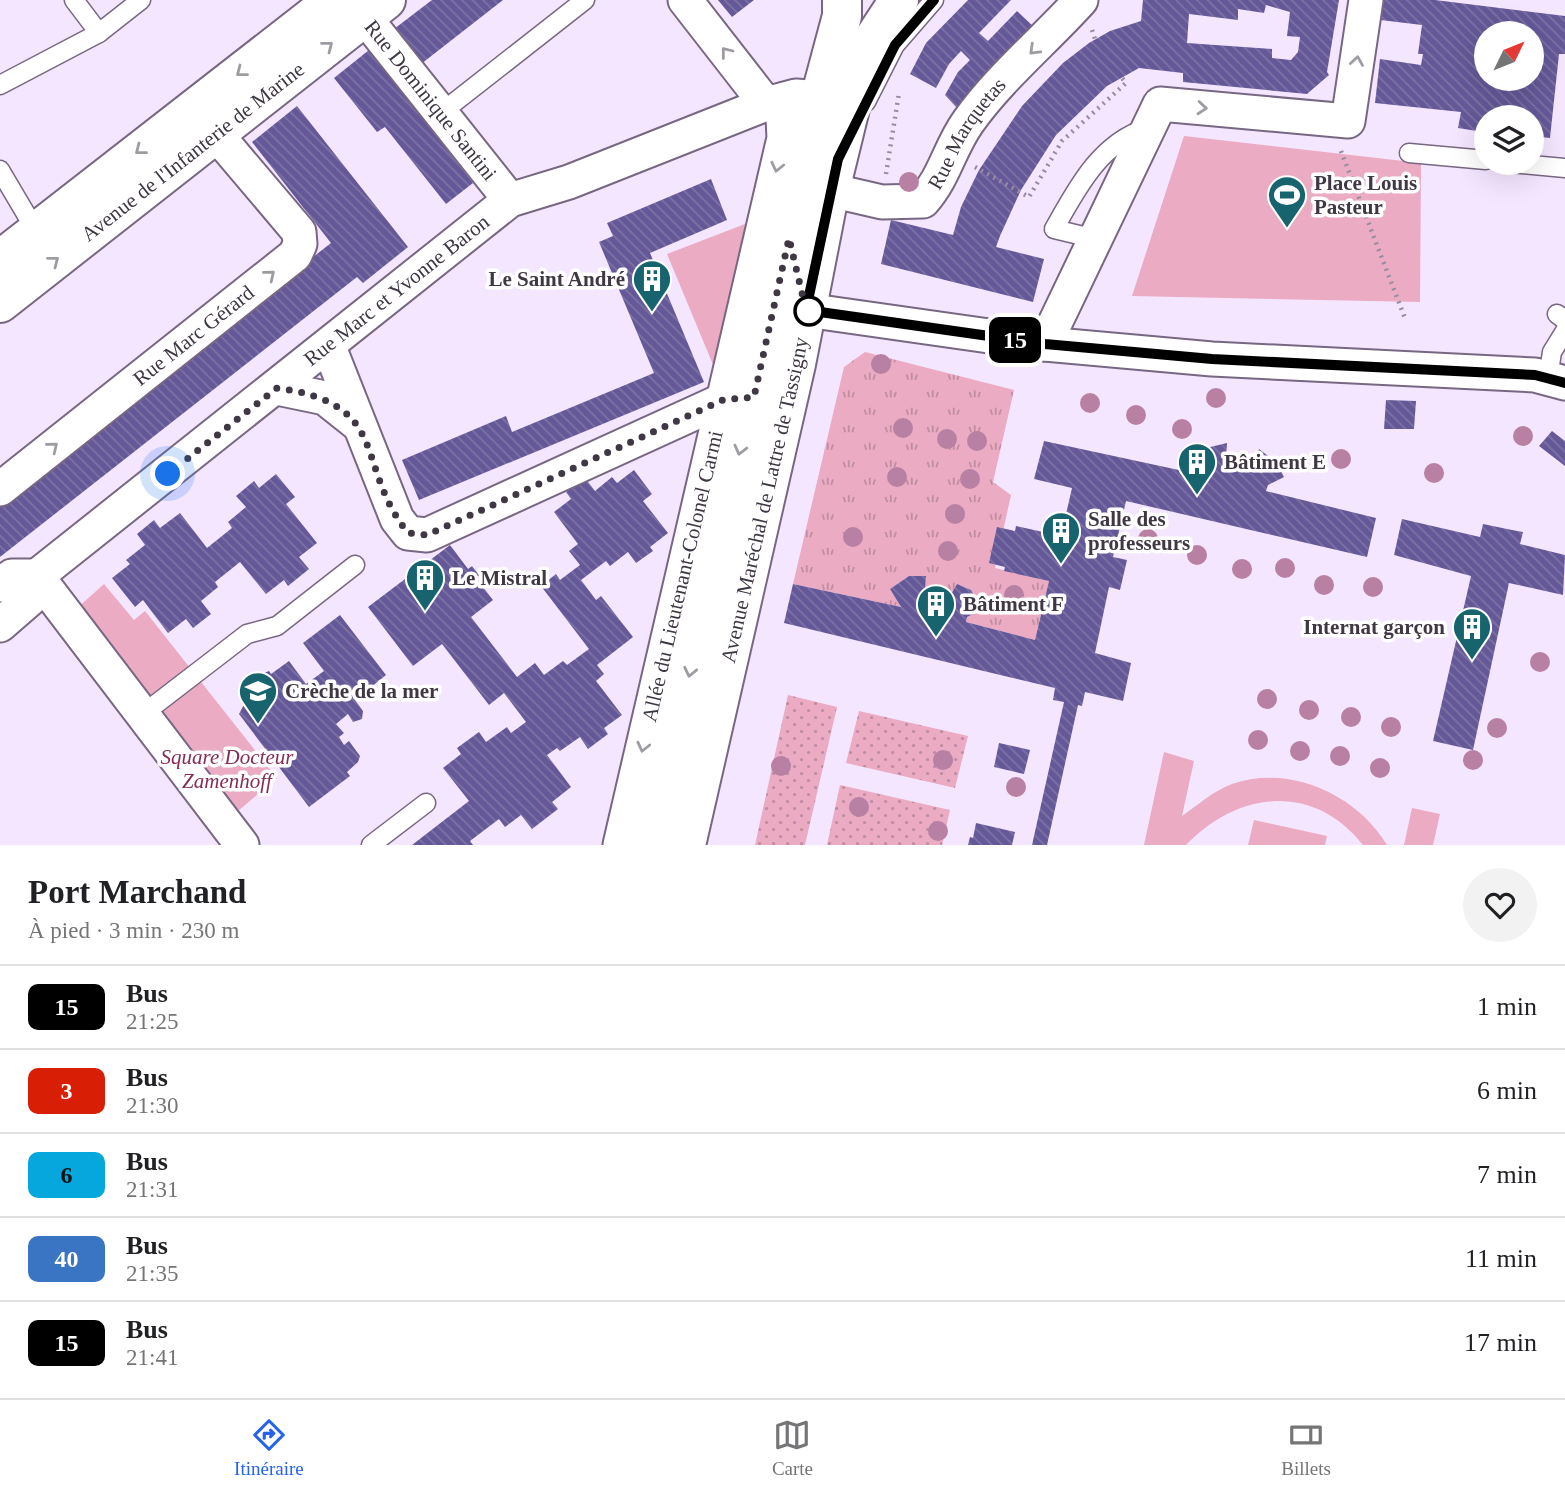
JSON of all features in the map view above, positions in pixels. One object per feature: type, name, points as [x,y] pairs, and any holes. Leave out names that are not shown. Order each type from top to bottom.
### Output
[{"type":"main road","name":"Avenue Maréchal de Lattre de Tassigny","points":[[652,845],[738,399],[789,238],[820,98],[842,16],[842,0]]},
{"type":"main road","name":"Avenue Maréchal de Lattre de Tassigny","points":[[686,845],[834,174],[863,55],[899,0]]},
{"type":"main road","name":"Avenue de l'Infanterie de Marine","points":[[0,303],[216,134],[359,4]]},
{"type":"main road","name":"Avenue de l'Infanterie de Marine","points":[[0,260],[36,231],[216,134]]},
{"type":"street","points":[[685,0],[774,102]]},
{"type":"street","name":"Rue Marquetas","points":[[834,174],[881,202],[923,201],[940,182],[951,152],[968,122],[1081,0]]},
{"type":"street","points":[[1045,344],[1160,104],[1342,131],[1366,0]]},
{"type":"street","name":"Rue Dominique Santini","points":[[359,4],[510,200]]},
{"type":"street","name":"Rue Marc et Yvonne Baron","points":[[0,625],[30,599],[37,576],[329,347],[510,200],[569,181],[774,102],[796,96],[820,98]]},
{"type":"street","name":"Allée du Lieutenant-Colonel Carmi","points":[[620,845],[738,399],[784,138],[774,102]]},
{"type":"street","name":"Rue Marc Gérard","points":[[0,489],[295,255],[300,244],[299,232],[216,134]]},
{"type":"street","points":[[789,238],[806,310],[1045,344],[1212,359],[1557,380]]},
{"type":"street","points":[[329,347],[397,519],[408,533],[427,535],[738,399]]},
{"type":"street","points":[[277,388],[325,398],[359,425]]},
{"type":"street","name":"Rue Marc et Yvonne Baron","points":[[0,585],[12,576],[37,576]]},
{"type":"street","points":[[37,576],[242,845]]},
{"type":"lane","points":[[74,0],[99,33]]},
{"type":"lane","points":[[0,85],[99,33],[141,0]]},
{"type":"lane","points":[[442,112],[585,0]]},
{"type":"lane","points":[[834,174],[895,45],[934,0]]},
{"type":"lane","points":[[1096,239],[1054,229],[1087,172],[1126,135],[1149,128]]},
{"type":"lane","points":[[1409,153],[1474,159]]},
{"type":"lane","points":[[1544,166],[1565,168]]},
{"type":"lane","points":[[0,170],[36,231]]},
{"type":"lane","points":[[1557,380],[1552,352],[1562,322]]},
{"type":"lane","points":[[143,714],[247,634],[277,626],[355,565]]},
{"type":"lane","points":[[371,845],[426,803]]},
{"type":"path","points":[[979,170],[1029,197],[1062,141],[1126,83],[1122,78]]},
{"type":"path","points":[[881,202],[900,85]]},
{"type":"path","points":[[1342,131],[1406,321]]},
{"type":"green space","name":"Place Louis Pasteur","points":[[1184,136],[1421,163],[1420,302],[1132,296]]},
{"type":"green space","points":[[758,219],[719,379],[667,254]]},
{"type":"green space","points":[[865,352],[1014,390],[993,482],[1011,495],[995,568],[1049,581],[1035,640],[966,622],[967,617],[982,610],[971,590],[957,584],[950,596],[935,590],[925,591],[926,576],[909,576],[890,589],[901,607],[793,584],[844,367]]},
{"type":"green space","name":"Square Docteur Zamenhoff","points":[[104,584],[134,620],[145,611],[277,778],[225,822],[67,617]]},
{"type":"green space","points":[[788,695],[837,707],[805,845],[755,845]]},
{"type":"green space","points":[[859,711],[968,736],[955,788],[846,763]]},
{"type":"green space","points":[[1164,752],[1194,761],[1182,816],[1212,794],[1232,784],[1276,778],[1299,781],[1340,798],[1374,827],[1387,845],[1363,845],[1343,825],[1322,811],[1299,803],[1275,801],[1229,813],[1206,827],[1186,845],[1144,845]]},
{"type":"green space","points":[[840,785],[950,810],[942,845],[827,845]]},
{"type":"green space","points":[[1412,808],[1440,814],[1433,845],[1404,845]]},
{"type":"green space","points":[[1254,820],[1327,836],[1325,845],[1248,845]]},
{"type":"building","points":[[432,0],[503,0],[421,64],[394,29]]},
{"type":"building","points":[[718,0],[754,0],[732,17]]},
{"type":"building","points":[[968,0],[1011,0],[979,33],[988,41],[1017,11],[1036,29],[957,108],[945,95],[958,72],[970,60],[961,51],[949,64],[936,88],[910,74],[926,43]]},
{"type":"building","points":[[1143,0],[1339,0],[1327,72],[1329,75],[1307,94],[1183,82],[1183,73],[1139,68],[1107,86],[1056,135],[1021,190],[996,247],[1044,259],[1033,302],[881,264],[891,220],[953,235],[961,207],[979,170],[1022,106],[1063,63],[1089,43],[1110,31],[1141,21]],"holes":[[[1266,5],[1290,12],[1287,36],[1300,37],[1298,52],[1291,60],[1272,58],[1272,49],[1187,43],[1189,14],[1238,20],[1238,9],[1264,13]]]},
{"type":"building","points":[[1377,0],[1435,0],[1565,16],[1565,54],[1559,54],[1550,138],[1544,137],[1544,105],[1474,105],[1474,131],[1458,128],[1461,112],[1375,103],[1380,59],[1421,65],[1423,54],[1418,54],[1422,25],[1372,19]]},
{"type":"building","points":[[369,50],[473,183],[446,204],[385,127],[377,132],[334,78]]},
{"type":"building","points":[[297,106],[408,247],[363,283],[357,277],[0,557],[0,502],[331,243],[252,142]]},
{"type":"building","name":"Le Saint André","points":[[711,179],[727,220],[650,253],[704,382],[419,500],[402,460],[506,416],[512,432],[654,373],[599,242],[613,236],[607,223]]},
{"type":"building","points":[[1386,400],[1416,401],[1414,429],[1384,429]]},
{"type":"building","points":[[1552,431],[1565,441],[1565,466],[1539,446]]},
{"type":"building","points":[[1044,441],[1202,475],[1192,457],[1202,449],[1227,443],[1226,459],[1234,461],[1235,458],[1253,464],[1259,449],[1277,463],[1284,477],[1268,485],[1266,491],[1376,518],[1367,557],[1126,501],[1113,557],[1127,560],[1120,590],[1109,587],[1095,653],[1131,663],[1123,701],[1085,692],[1082,706],[1078,705],[1047,845],[1032,845],[1064,702],[1053,700],[1055,688],[784,623],[793,584],[901,607],[890,589],[909,576],[926,576],[925,591],[934,589],[950,596],[957,584],[971,590],[982,610],[967,617],[966,622],[1035,640],[1049,581],[1004,571],[1005,567],[989,563],[997,527],[1015,531],[1016,526],[1061,536],[1072,488],[1034,479]]},
{"type":"building","name":"Le Mistral","points":[[634,470],[652,494],[643,501],[668,533],[650,547],[653,551],[636,563],[628,552],[610,566],[606,561],[581,580],[596,600],[601,596],[633,637],[597,665],[604,674],[596,681],[622,715],[604,728],[608,734],[588,749],[580,737],[560,751],[557,748],[547,755],[571,787],[552,802],[558,809],[532,829],[521,815],[505,827],[499,819],[470,841],[473,845],[412,845],[469,801],[443,768],[461,754],[457,748],[479,732],[486,742],[507,727],[511,733],[526,722],[504,693],[489,705],[442,644],[413,666],[368,607],[450,545],[468,569],[472,566],[479,575],[476,578],[493,600],[471,617],[517,677],[535,663],[544,675],[563,661],[567,665],[589,649],[541,586],[556,574],[560,580],[580,565],[569,551],[578,544],[554,512],[571,499],[566,492],[585,478],[595,491],[612,477],[617,483]]},
{"type":"building","points":[[276,474],[295,497],[286,504],[317,543],[299,557],[309,569],[288,586],[284,580],[266,594],[240,562],[215,582],[218,587],[201,601],[211,614],[193,628],[186,619],[168,633],[143,600],[135,607],[112,578],[130,564],[126,560],[145,545],[137,534],[154,520],[160,528],[180,513],[207,548],[232,528],[228,522],[246,507],[236,496],[254,481],[259,488]]},
{"type":"building","name":"Internat garçon","points":[[1402,519],[1480,537],[1483,524],[1523,532],[1520,544],[1565,555],[1563,595],[1509,583],[1473,750],[1433,741],[1471,576],[1394,555]]},
{"type":"building","points":[[340,615],[386,675],[355,700],[363,711],[362,719],[353,722],[348,714],[336,724],[344,733],[339,737],[344,745],[349,741],[360,756],[358,762],[347,772],[350,776],[309,807],[239,714],[248,697],[250,684],[247,680],[269,671],[271,674],[289,661],[306,684],[324,671],[303,643]]},
{"type":"building","points":[[999,743],[1030,750],[1024,774],[994,767]]},
{"type":"building","points":[[976,823],[1015,832],[1012,845],[968,845],[970,837],[973,838]]},
{"type":"bus line","name":"15","points":[[934,0],[895,45],[838,159],[806,310],[832,316],[1045,344],[1212,359],[1535,375],[1565,383]]},
{"type":"place","name":"Place Louis Pasteur","points":[[1287,229]]},
{"type":"place","name":"Le Saint André","points":[[652,313]]},
{"type":"place","name":"Bâtiment E","points":[[1197,496]]},
{"type":"place","name":"Salle des professeurs","points":[[1061,565]]},
{"type":"place","name":"Le Mistral","points":[[425,612]]},
{"type":"place","name":"Bâtiment F","points":[[936,638]]},
{"type":"place","name":"Internat garçon","points":[[1472,661]]},
{"type":"place","name":"Crèche de la mer","points":[[258,725]]},
{"type":"route","points":[[168,474],[277,388],[313,395],[325,398],[359,425],[397,519],[408,533],[427,535],[723,400],[754,397],[789,238],[806,310],[809,311]]}]
